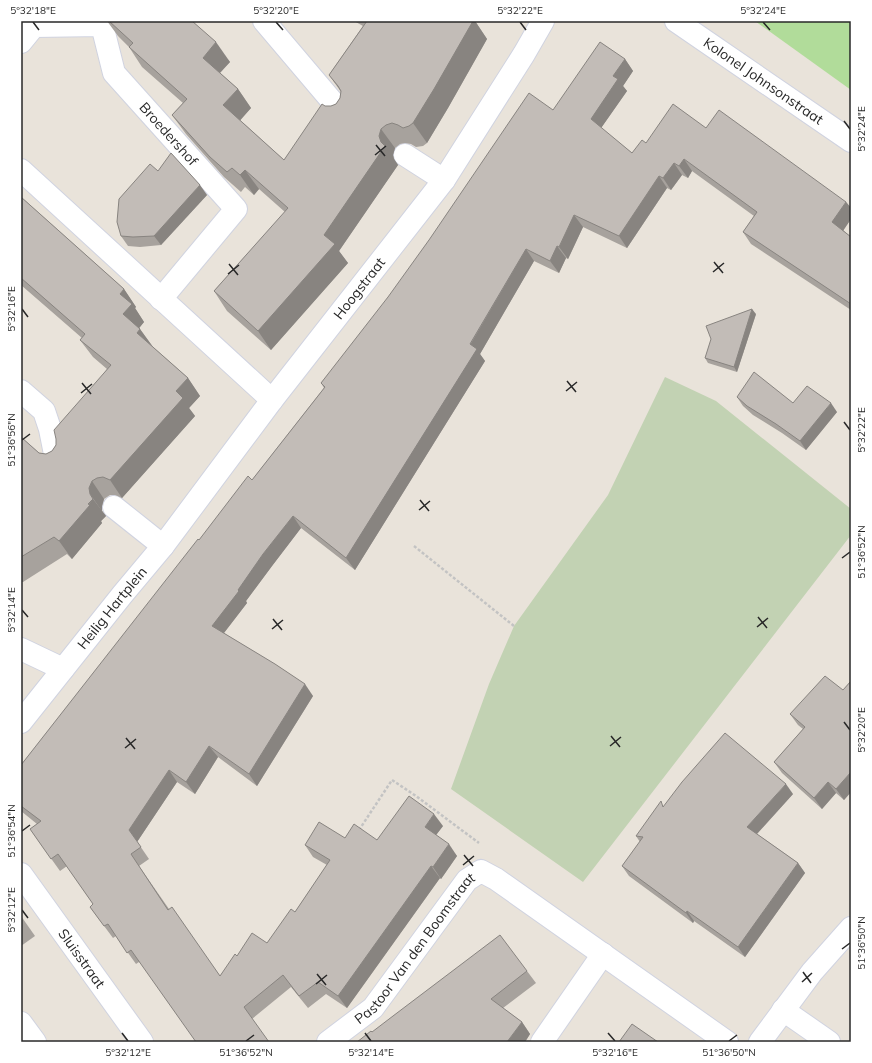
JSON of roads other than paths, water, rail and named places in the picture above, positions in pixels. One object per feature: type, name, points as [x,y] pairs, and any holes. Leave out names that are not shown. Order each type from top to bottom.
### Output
[{"type":"street","points":[[264,21],[342,113]]},
{"type":"street","name":"Hoogstraat","points":[[163,546],[272,400],[444,180],[524,54],[543,21]]},
{"type":"street","name":"Kolonel Johnsonstraat","points":[[676,21],[851,141]]},
{"type":"street","name":"Broedershof","points":[[21,42],[34,26],[102,26],[114,73],[236,209],[161,299]]},
{"type":"street","points":[[405,155],[444,180]]},
{"type":"street","points":[[21,170],[272,400]]},
{"type":"street","points":[[21,391],[44,411],[50,429],[56,459]]},
{"type":"street","points":[[114,507],[163,546]]},
{"type":"street","name":"Heilig Hartplein","points":[[21,722],[163,546]]},
{"type":"street","points":[[21,649],[63,669]]},
{"type":"street","name":"Pastoor Van den Boomstraat","points":[[328,1042],[373,1008],[467,880],[481,871],[496,879],[727,1042]]},
{"type":"street","name":"Sluisstraat","points":[[21,874],[142,1042]]},
{"type":"street","points":[[760,1042],[812,972],[851,928]]},
{"type":"street","points":[[542,1042],[603,954]]},
{"type":"street","points":[[783,1010],[829,1042]]},
{"type":"street","points":[[21,1023],[34,1042]]}]
